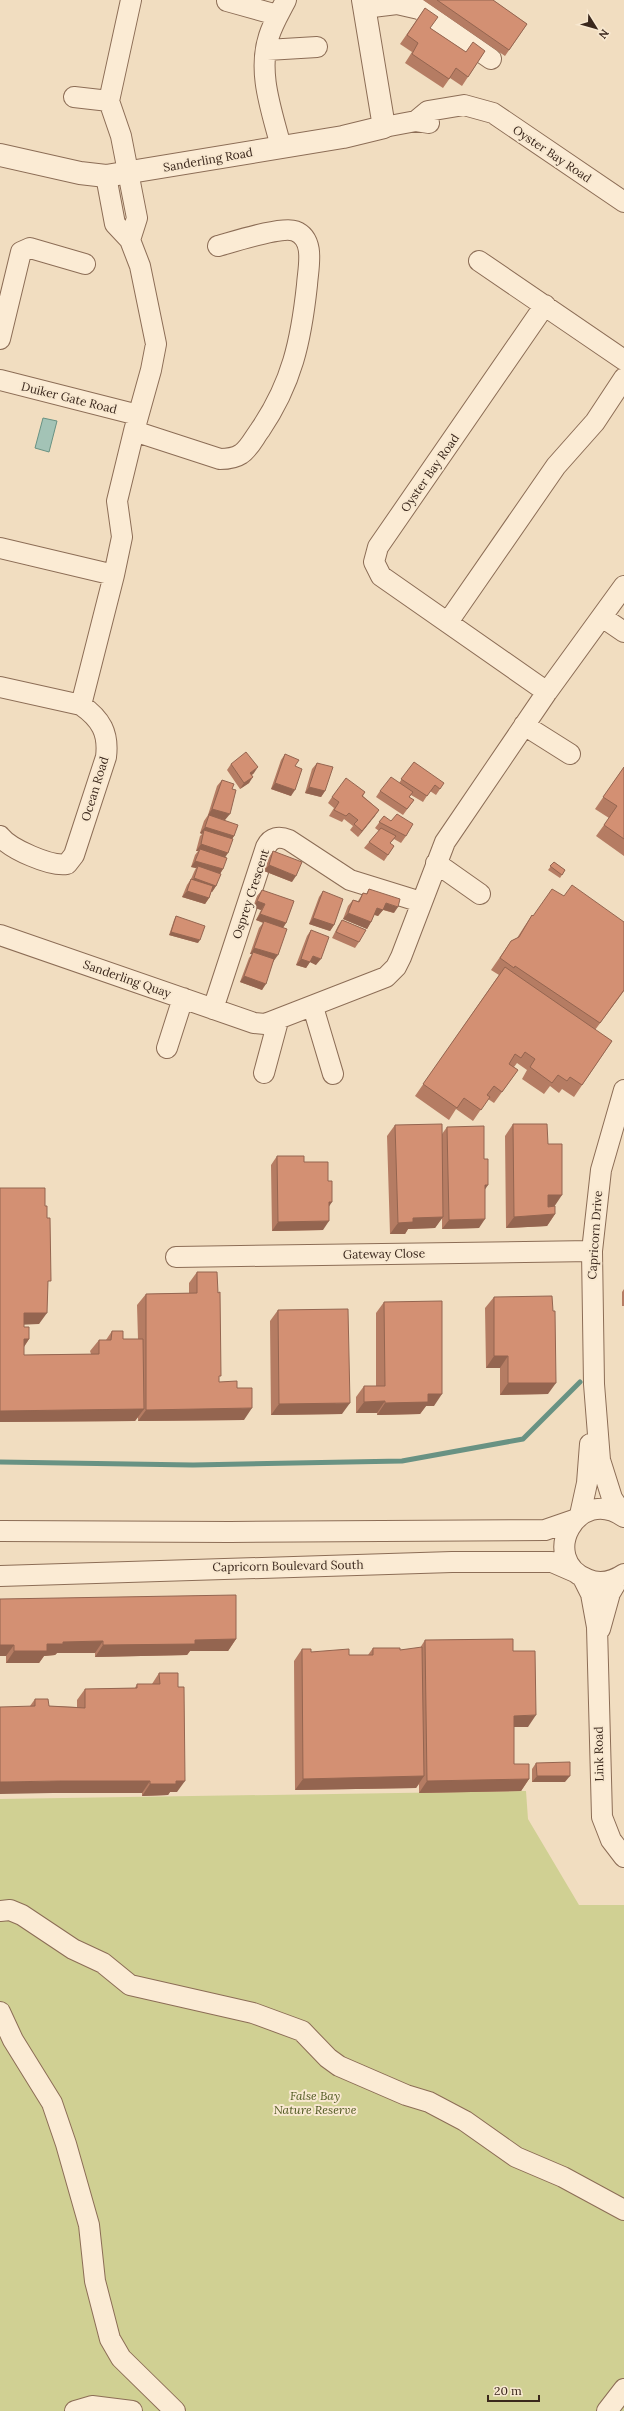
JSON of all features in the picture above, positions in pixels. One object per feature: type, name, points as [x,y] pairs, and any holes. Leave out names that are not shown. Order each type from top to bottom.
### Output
[{"type":"street","points":[[130,240],[137,218],[116,118],[109,101],[131,0]]},
{"type":"street","points":[[227,1],[281,7],[268,38],[264,67],[264,78],[281,148]]},
{"type":"street","points":[[384,127],[364,4],[397,4],[419,9],[491,59]]},
{"type":"street","points":[[267,50],[317,47]]},
{"type":"street","points":[[74,97],[109,101]]},
{"type":"street","name":"Oyster Bay Road","points":[[416,121],[432,124],[464,117],[479,110],[493,113],[624,202]]},
{"type":"street","name":"Sanderling Road","points":[[0,155],[80,174],[106,176],[128,174],[281,148],[416,121]]},
{"type":"street","points":[[81,705],[114,575],[122,537],[117,501],[136,423],[151,370],[156,344],[146,292],[130,240],[115,224],[106,176]]},
{"type":"street","name":"Duiker Gate Road","points":[[0,380],[136,423],[220,459],[231,458],[241,454],[249,446],[271,414],[282,393],[297,355],[303,324],[309,259],[307,241],[302,234],[287,229],[218,246]]},
{"type":"street","points":[[0,339],[21,252],[30,248],[84,264]]},
{"type":"street","points":[[479,261],[624,360]]},
{"type":"street","name":"Oyster Bay Road","points":[[545,305],[375,554],[376,569],[382,576],[547,692]]},
{"type":"street","points":[[448,622],[556,466],[595,422],[624,378]]},
{"type":"street","points":[[0,548],[114,575]]},
{"type":"street","points":[[421,902],[445,842],[547,692],[624,586]]},
{"type":"street","points":[[602,617],[624,632]]},
{"type":"street","name":"Ocean Road","points":[[0,687],[81,705],[91,712],[103,726],[107,746],[106,758],[74,855],[67,864],[58,864],[13,848],[0,836]]},
{"type":"street","points":[[524,725],[570,754]]},
{"type":"street","name":"Osprey Crescent","points":[[213,1009],[266,847],[272,839],[278,838],[289,840],[360,884],[421,902]]},
{"type":"street","points":[[436,863],[480,894]]},
{"type":"street","name":"Sanderling Quay","points":[[0,935],[254,1023],[265,1024],[278,1021],[386,977],[396,967],[401,957],[421,902]]},
{"type":"street","name":"Sanderling Quay","points":[[167,1048],[183,998]]},
{"type":"street","points":[[313,1007],[333,1074]]},
{"type":"street","points":[[264,1073],[278,1021]]},
{"type":"street","name":"Capricorn Drive","points":[[624,1090],[601,1170],[592,1251],[594,1384],[600,1460],[612,1498],[624,1517]]},
{"type":"street","name":"Gateway Close","points":[[176,1257],[592,1251]]},
{"type":"street","name":"Capricorn Drive","points":[[579,1575],[565,1556],[564,1546],[565,1537],[577,1518],[587,1483],[594,1384]]},
{"type":"street","points":[[0,1531],[230,1532],[545,1530],[577,1518],[587,1511],[603,1509],[611,1510],[624,1517]]},
{"type":"street","name":"Capricorn Boulevard South","points":[[0,1576],[452,1562],[552,1562],[579,1575],[601,1582],[621,1576]]},
{"type":"street","name":"Link Road","points":[[579,1575],[591,1594],[595,1610],[598,1644],[600,1805],[605,1829],[624,1857]]},
{"type":"street","name":"Link Road","points":[[598,1644],[604,1610],[621,1576]]},
{"type":"street","points":[[0,1911],[10,1910],[22,1915],[73,1949],[103,1963],[130,1985],[253,2013],[302,2031],[328,2058],[339,2066],[406,2095],[429,2102],[465,2121],[516,2157],[563,2177],[624,2210]]},
{"type":"street","points":[[0,2012],[13,2040],[52,2103],[66,2144],[89,2225],[95,2281],[110,2339],[121,2358],[175,2411]]},
{"type":"street","points":[[607,2411],[624,2389]]},
{"type":"street","points":[[75,2411],[92,2406],[132,2411]]},
{"type":"green space","name":"False Bay Nature Reserve","points":[[526,1791],[528,1819],[579,1905],[624,1905],[624,2411],[0,2411],[0,1799]]},
{"type":"shaded area","points":[[43,418],[57,421],[49,452],[35,448]]},
{"type":"building","points":[[437,0],[493,0],[527,24],[509,50]]},
{"type":"building","points":[[425,8],[438,17],[430,28],[466,52],[473,42],[485,51],[468,77],[456,68],[449,79],[412,54],[418,43],[407,35]]},
{"type":"building","points":[[246,752],[258,767],[250,773],[253,777],[244,783],[231,764]]},
{"type":"building","points":[[285,754],[299,760],[295,766],[302,769],[295,790],[275,783]]},
{"type":"building","points":[[414,762],[444,783],[440,789],[435,785],[427,796],[401,779]]},
{"type":"building","points":[[317,763],[333,767],[325,791],[309,787]]},
{"type":"building","points":[[624,767],[624,839],[604,825],[617,806],[603,797]]},
{"type":"building","points":[[391,777],[413,792],[409,797],[414,800],[407,809],[380,791]]},
{"type":"building","points":[[346,778],[365,792],[362,796],[379,810],[362,831],[354,824],[358,820],[349,813],[346,816],[334,810],[339,802],[332,797]]},
{"type":"building","points":[[222,780],[234,784],[232,789],[236,790],[230,814],[212,809]]},
{"type":"building","points":[[397,814],[413,824],[406,836],[379,822],[384,816],[391,821]]},
{"type":"building","points":[[209,815],[238,825],[234,836],[205,827]]},
{"type":"building","points":[[381,828],[396,836],[390,843],[394,846],[388,855],[369,842]]},
{"type":"building","points":[[204,830],[233,839],[228,853],[201,844]]},
{"type":"building","points":[[200,849],[227,858],[223,869],[195,861]]},
{"type":"building","points":[[273,851],[302,862],[296,876],[269,865]]},
{"type":"building","points":[[554,862],[565,870],[562,875],[550,866]]},
{"type":"building","points":[[198,866],[221,874],[216,886],[194,878]]},
{"type":"building","points":[[191,879],[213,886],[209,898],[187,891]]},
{"type":"building","points":[[572,885],[624,922],[624,990],[600,1023],[515,966],[514,968],[500,958],[511,941],[519,937],[532,915],[533,916],[552,889],[564,896]]},
{"type":"building","points":[[369,889],[400,899],[398,907],[386,903],[383,910],[377,908],[371,922],[348,913],[353,900],[359,902],[363,893],[367,894]]},
{"type":"building","points":[[262,890],[294,901],[286,923],[260,914],[265,904],[257,901]]},
{"type":"building","points":[[323,891],[343,899],[334,925],[313,918]]},
{"type":"building","points":[[176,916],[205,926],[200,940],[171,932]]},
{"type":"building","points":[[342,920],[366,930],[359,942],[336,932]]},
{"type":"building","points":[[264,921],[287,929],[278,955],[254,948]]},
{"type":"building","points":[[311,930],[329,937],[321,959],[313,956],[310,962],[301,959]]},
{"type":"building","points":[[253,952],[274,959],[266,984],[244,976]]},
{"type":"building","points":[[505,967],[612,1041],[582,1085],[570,1077],[567,1081],[558,1075],[552,1083],[530,1067],[535,1059],[525,1052],[521,1058],[515,1054],[509,1064],[518,1070],[502,1092],[494,1086],[487,1095],[490,1097],[481,1110],[464,1098],[457,1108],[423,1084]]},
{"type":"building","points":[[442,1124],[443,1217],[413,1218],[413,1222],[398,1223],[395,1125]]},
{"type":"building","points":[[513,1124],[547,1124],[548,1144],[562,1144],[562,1195],[548,1195],[548,1207],[555,1206],[555,1214],[514,1217]]},
{"type":"building","points":[[484,1126],[484,1159],[488,1159],[488,1185],[485,1185],[485,1219],[449,1220],[447,1127]]},
{"type":"building","points":[[277,1156],[304,1156],[304,1162],[328,1162],[328,1181],[332,1181],[332,1202],[329,1202],[329,1221],[278,1222]]},
{"type":"building","points":[[0,1188],[45,1188],[47,1218],[50,1218],[51,1281],[48,1281],[47,1313],[24,1313],[24,1327],[29,1327],[29,1339],[24,1339],[24,1355],[99,1354],[99,1340],[111,1340],[112,1331],[123,1331],[123,1339],[143,1339],[144,1409],[0,1411]]},
{"type":"building","points":[[197,1272],[217,1272],[218,1293],[220,1292],[221,1376],[219,1376],[219,1382],[237,1381],[237,1388],[252,1388],[252,1408],[146,1410],[146,1294],[197,1293]]},
{"type":"building","points":[[552,1296],[553,1311],[555,1311],[556,1383],[508,1383],[508,1356],[494,1356],[494,1297]]},
{"type":"building","points":[[442,1301],[442,1394],[428,1394],[428,1402],[364,1402],[364,1386],[385,1386],[384,1302]]},
{"type":"building","points":[[348,1309],[350,1403],[279,1404],[278,1310]]},
{"type":"building","points":[[236,1595],[236,1639],[195,1640],[195,1644],[103,1645],[103,1641],[63,1642],[63,1644],[47,1644],[47,1651],[14,1651],[14,1645],[0,1645],[0,1599]]},
{"type":"building","points":[[513,1639],[513,1651],[535,1651],[536,1715],[514,1716],[514,1764],[529,1764],[529,1779],[427,1781],[425,1640]]},
{"type":"building","points":[[422,1647],[424,1776],[303,1779],[302,1649],[311,1649],[311,1652],[349,1649],[349,1655],[373,1655],[373,1648],[400,1648],[400,1650]]},
{"type":"building","points":[[159,1673],[178,1673],[178,1687],[184,1687],[185,1781],[176,1781],[176,1784],[150,1784],[150,1781],[0,1782],[0,1707],[35,1706],[35,1699],[48,1699],[49,1706],[85,1708],[85,1689],[137,1688],[137,1684],[160,1684]]},
{"type":"building","points":[[570,1762],[570,1776],[537,1776],[536,1763]]},
{"type":"waterway","points":[[0,1462],[193,1465],[402,1461],[523,1439],[580,1382]]}]
